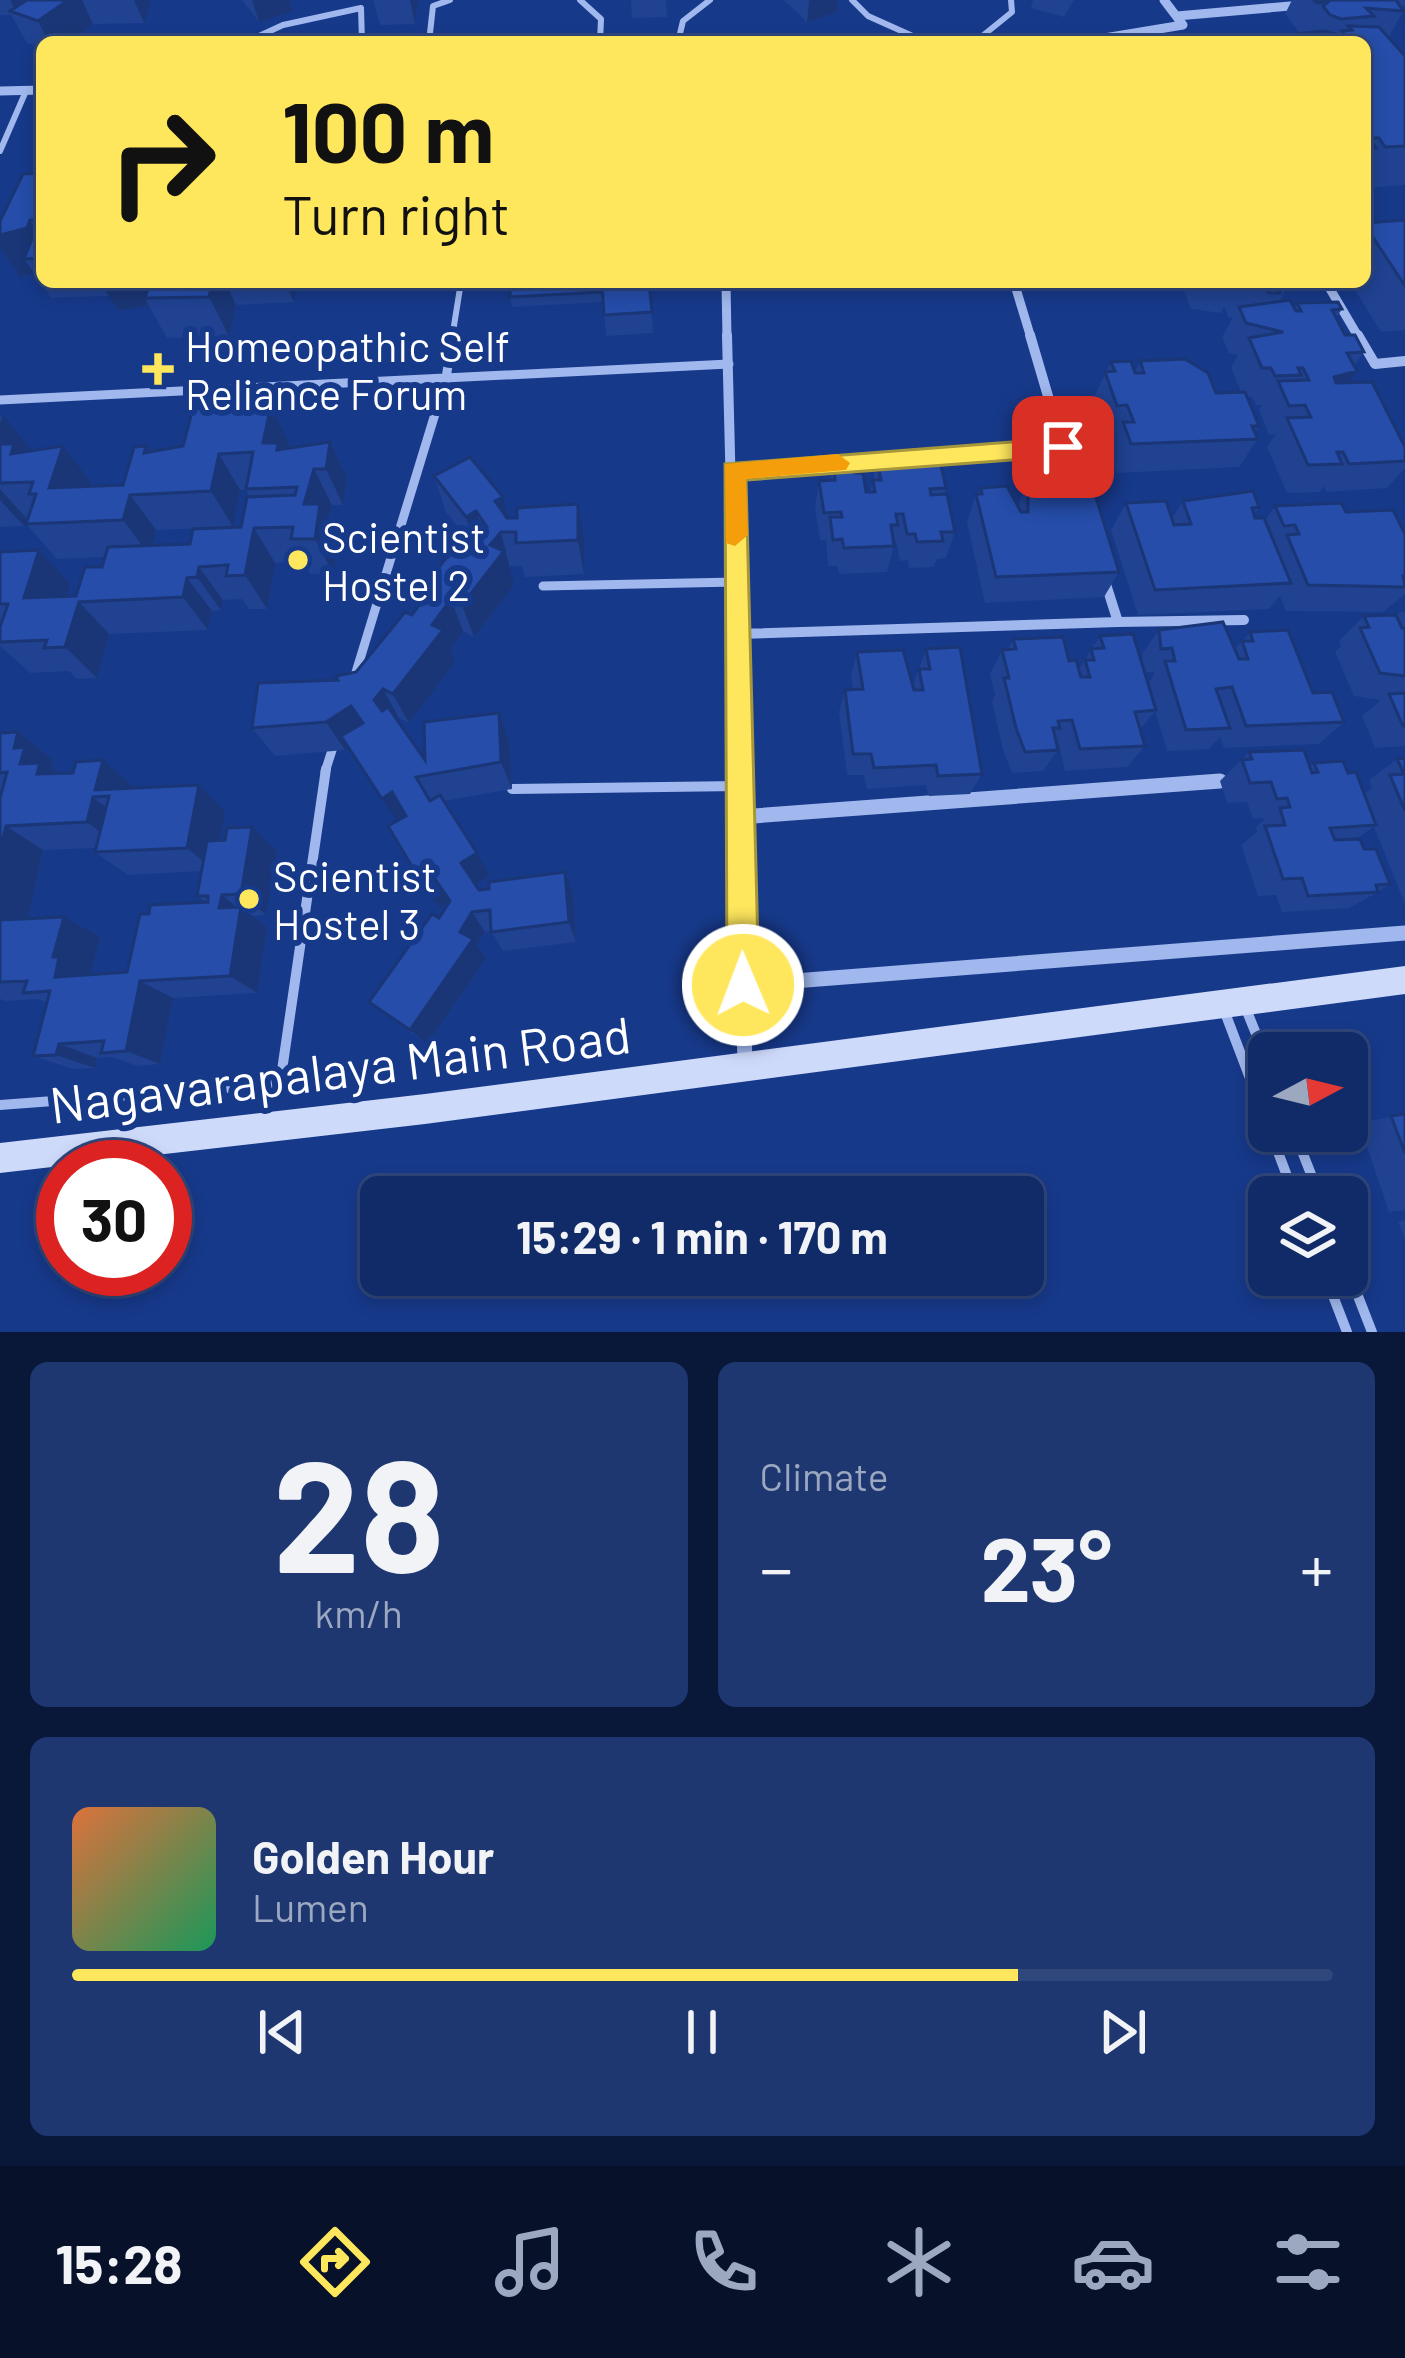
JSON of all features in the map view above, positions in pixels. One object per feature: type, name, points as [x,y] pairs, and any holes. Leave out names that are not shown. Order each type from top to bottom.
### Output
[{"type":"main road","name":"Nagavarapalaya Main Road","points":[[0,1158],[1405,980]]},
{"type":"street","points":[[1137,36],[1183,25],[1165,0]]},
{"type":"street","points":[[1177,16],[1307,4]]},
{"type":"street","points":[[0,91],[36,90]]},
{"type":"street","points":[[726,288],[745,1066]]},
{"type":"street","points":[[1016,288],[1081,500]]},
{"type":"street","points":[[1330,288],[1375,364],[1405,361]]},
{"type":"street","points":[[734,471],[1063,447]]},
{"type":"street","points":[[1099,561],[1118,622]]},
{"type":"street","points":[[737,634],[1244,620]]},
{"type":"street","points":[[740,817],[1220,781]]},
{"type":"street","points":[[743,985],[1405,933]]},
{"type":"lane","points":[[430,36],[433,5],[450,0]]},
{"type":"lane","points":[[580,0],[601,19],[600,36]]},
{"type":"lane","points":[[679,36],[683,21],[710,0]]},
{"type":"lane","points":[[852,0],[868,16],[913,36]]},
{"type":"lane","points":[[982,36],[1012,12],[1011,0]]},
{"type":"lane","points":[[259,36],[283,25],[361,8],[362,36]]},
{"type":"lane","points":[[0,152],[26,91]]},
{"type":"lane","points":[[351,689],[446,378],[460,288]]},
{"type":"lane","points":[[0,400],[729,364]]},
{"type":"lane","points":[[543,586],[736,582]]},
{"type":"lane","points":[[0,1105],[280,1084],[323,778],[337,734]]},
{"type":"lane","points":[[512,789],[740,786]]},
{"type":"lane","points":[[1232,1000],[1250,1032]]},
{"type":"lane","points":[[1232,1000],[1248,1056]]},
{"type":"lane","points":[[1333,1296],[1347,1332]]},
{"type":"lane","points":[[1358,1296],[1372,1332]]},
{"type":"building","points":[[27,0],[68,0],[38,21],[10,11]]},
{"type":"building","points":[[1314,0],[1396,0],[1403,11],[1366,8],[1374,16],[1341,19],[1323,6],[1328,2]]},
{"type":"building","points":[[1348,26],[1379,27],[1405,56],[1405,146],[1385,147],[1379,138],[1371,138],[1371,36],[1346,36],[1342,31],[1352,30]]},
{"type":"building","points":[[1324,31],[1343,36],[1277,36]]},
{"type":"building","points":[[36,173],[36,220],[30,220],[27,228],[0,235],[0,221],[23,174]]},
{"type":"building","points":[[1405,220],[1405,286],[1371,234],[1371,223]]},
{"type":"building","points":[[36,229],[36,258],[24,259]]},
{"type":"building","points":[[148,288],[211,288],[209,297],[145,298]]},
{"type":"building","points":[[510,288],[602,288],[602,292],[510,297]]},
{"type":"building","points":[[602,288],[650,288],[652,312],[604,315]]},
{"type":"building","points":[[1290,300],[1296,311],[1301,311],[1297,303],[1338,302],[1342,309],[1332,310],[1345,335],[1355,335],[1364,352],[1347,353],[1357,371],[1334,377],[1336,383],[1372,382],[1405,447],[1405,461],[1349,464],[1343,452],[1337,452],[1342,464],[1308,465],[1287,418],[1311,417],[1305,405],[1289,406],[1278,381],[1309,380],[1303,368],[1298,368],[1301,375],[1275,376],[1271,368],[1262,368],[1249,338],[1283,332],[1246,323],[1239,307]]},
{"type":"building","points":[[1185,359],[1208,373],[1216,393],[1245,392],[1259,426],[1252,426],[1258,439],[1131,444],[1123,422],[1134,422],[1127,405],[1117,406],[1105,372],[1115,371],[1111,362],[1131,361],[1135,373],[1144,373],[1140,361]]},
{"type":"building","points":[[271,405],[263,443],[278,443],[277,450],[330,442],[326,469],[314,469],[304,504],[320,504],[315,539],[291,539],[293,527],[254,528],[245,575],[226,576],[228,565],[199,567],[197,577],[187,578],[183,597],[79,602],[65,647],[44,648],[47,640],[0,642],[8,604],[0,604],[0,552],[39,550],[24,598],[76,596],[85,567],[102,567],[108,547],[190,544],[193,529],[241,527],[247,497],[295,495],[297,487],[246,489],[253,452],[219,454],[211,491],[130,495],[123,520],[26,524],[36,494],[29,494],[33,482],[0,483],[0,444],[14,444],[11,454],[63,446],[49,488],[123,485],[134,447],[146,446],[144,453],[183,446],[193,408],[219,407],[218,412]]},
{"type":"building","points":[[937,448],[946,488],[930,489],[931,495],[947,494],[955,532],[941,532],[943,541],[917,542],[915,534],[907,534],[903,514],[896,514],[898,525],[891,525],[894,546],[844,548],[842,539],[833,540],[830,517],[842,517],[841,512],[824,513],[819,481],[835,480],[833,463],[853,462],[855,473],[863,473],[866,492],[875,492],[873,480],[881,480],[877,461],[910,459],[908,450]]},
{"type":"building","points":[[470,457],[503,497],[495,501],[507,518],[517,518],[517,508],[578,504],[578,540],[516,543],[516,532],[501,532],[490,545],[504,551],[462,605],[451,599],[432,625],[443,630],[393,694],[383,689],[374,700],[382,711],[388,707],[425,760],[424,722],[499,713],[501,762],[416,777],[430,801],[440,795],[477,853],[461,863],[479,890],[489,889],[489,882],[565,872],[569,922],[491,932],[490,910],[472,912],[460,932],[473,939],[410,1030],[369,1002],[432,914],[439,918],[450,901],[435,879],[424,887],[388,826],[406,816],[392,792],[382,799],[341,736],[363,723],[351,706],[326,722],[252,728],[258,683],[338,680],[336,676],[356,672],[405,612],[412,615],[431,589],[424,585],[467,533],[477,538],[487,527],[476,511],[466,517],[434,476]]},
{"type":"building","points":[[1090,478],[1119,572],[996,577],[976,494],[982,494],[981,488],[1007,486],[1021,512],[1028,512],[1028,480]]},
{"type":"building","points":[[1253,491],[1259,507],[1252,508],[1255,518],[1264,518],[1291,583],[1155,590],[1126,503],[1166,501],[1174,525],[1191,524],[1183,501]]},
{"type":"building","points":[[1341,503],[1346,512],[1393,510],[1405,534],[1405,587],[1308,585],[1287,535],[1299,534],[1295,525],[1284,526],[1275,506]]},
{"type":"building","points":[[1396,615],[1405,628],[1405,676],[1380,673],[1360,628],[1369,627],[1364,616]]},
{"type":"building","points":[[1223,622],[1239,659],[1248,659],[1242,641],[1253,641],[1250,632],[1288,630],[1313,693],[1332,692],[1344,722],[1246,726],[1232,687],[1216,689],[1230,728],[1186,730],[1165,661],[1175,661],[1172,648],[1161,649],[1159,630]]},
{"type":"building","points":[[1133,634],[1156,710],[1135,712],[1145,746],[1080,749],[1072,720],[1058,721],[1060,728],[1053,728],[1058,750],[1025,752],[1004,678],[1009,678],[1002,650],[1016,649],[1013,639],[1063,637],[1069,661],[1076,660],[1081,677],[1090,677],[1085,660],[1094,660],[1091,649],[1104,648],[1100,636]]},
{"type":"building","points":[[960,647],[982,774],[938,776],[936,765],[874,768],[871,754],[853,754],[845,690],[863,689],[857,652],[903,650],[914,690],[923,690],[919,669],[930,669],[926,649]]},
{"type":"building","points":[[1405,693],[1405,726],[1403,726],[1389,694]]},
{"type":"building","points":[[18,732],[14,748],[25,747],[20,764],[40,763],[37,774],[73,773],[76,762],[103,760],[95,790],[199,785],[187,848],[95,852],[109,796],[93,797],[87,822],[6,826],[0,850],[0,798],[7,772],[0,773],[0,733]]},
{"type":"building","points":[[1304,750],[1312,773],[1318,772],[1314,763],[1343,761],[1348,773],[1356,772],[1376,825],[1330,828],[1335,840],[1360,839],[1364,849],[1376,849],[1390,884],[1376,885],[1378,892],[1308,896],[1302,878],[1283,879],[1265,826],[1285,825],[1280,808],[1290,807],[1287,798],[1277,799],[1271,782],[1250,783],[1242,760],[1252,759],[1249,752]]},
{"type":"building","points":[[1405,758],[1405,811],[1390,775],[1404,774],[1397,759]]},
{"type":"building","points":[[252,827],[241,894],[222,895],[219,908],[241,907],[230,976],[140,981],[126,1051],[101,1053],[104,1041],[59,1044],[56,1055],[33,1056],[50,991],[23,993],[27,981],[0,982],[0,920],[64,917],[53,957],[59,957],[55,977],[127,972],[140,914],[149,914],[150,905],[208,902],[208,896],[197,896],[207,841],[225,840],[227,828]]},
{"type":"building","points":[[1405,1114],[1405,1153],[1391,1116]]},
{"type":"slow traffic","points":[[735,535],[734,471],[838,463]]},
{"type":"place","name":"Homeopathic Self Reliance Forum","points":[[158,369]]},
{"type":"place","name":"Scientist Hostel 2","points":[[298,560]]},
{"type":"place","name":"Scientist Hostel 3","points":[[249,899]]},
{"type":"route","points":[[743,985],[734,471],[1063,447]]}]
